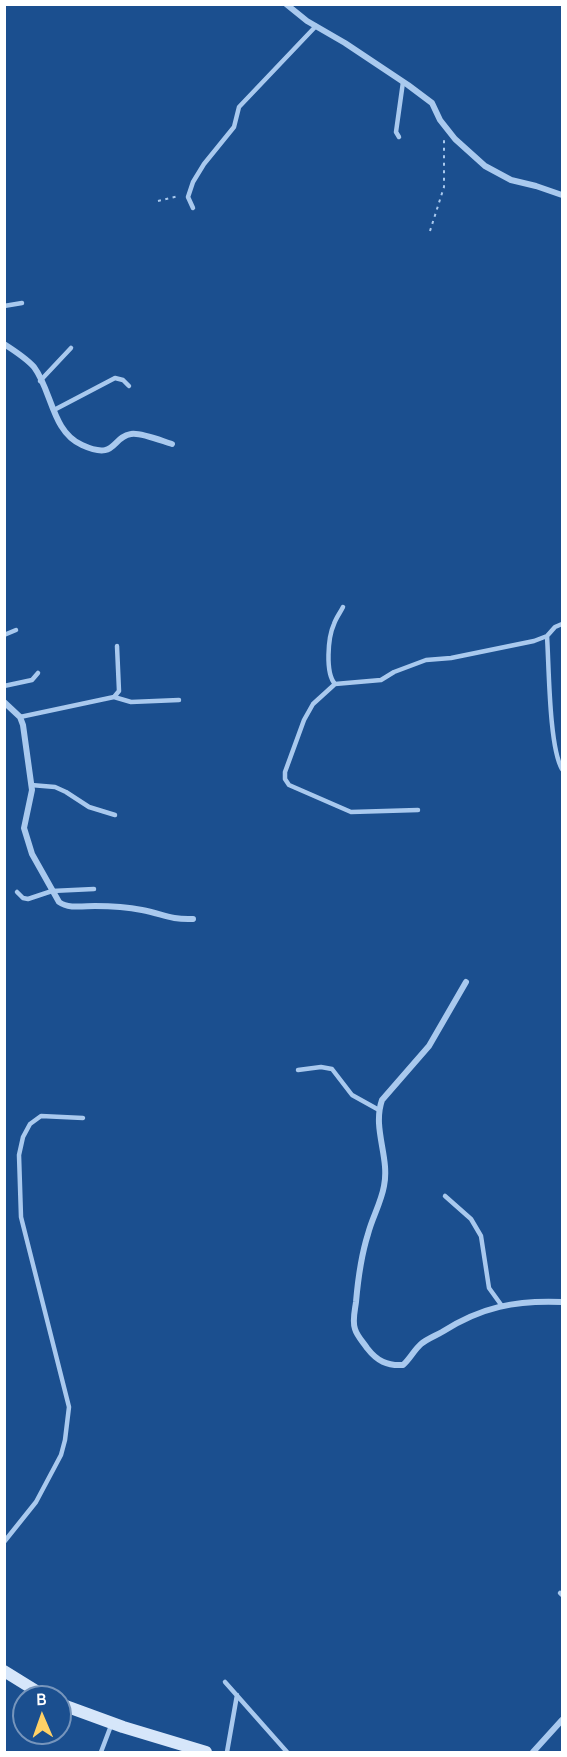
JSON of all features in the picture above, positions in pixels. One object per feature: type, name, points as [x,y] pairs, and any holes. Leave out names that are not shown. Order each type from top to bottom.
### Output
[{"type":"street","points":[[286,4],[432,103],[455,140],[485,166],[511,180],[562,195]]},
{"type":"street","points":[[4,344],[34,368],[62,429],[80,445],[100,451],[109,450],[129,434],[172,444]]},
{"type":"street","points":[[4,702],[20,717],[23,725],[32,794],[24,828],[32,854],[61,904],[113,906],[144,911],[171,919],[193,919]]},
{"type":"street","points":[[466,982],[429,1046],[382,1100],[378,1120],[386,1170],[384,1186],[362,1259],[354,1328],[370,1352],[381,1362],[403,1365],[422,1343],[471,1316],[501,1306],[534,1301],[562,1302]]},
{"type":"street","points":[[4,1671],[27,1685]]},
{"type":"street","points":[[72,1708],[206,1752]]},
{"type":"street","points":[[533,1752],[562,1720]]},
{"type":"lane","points":[[193,208],[188,197],[193,182],[204,164],[234,127],[239,107],[316,26]]},
{"type":"lane","points":[[399,137],[396,132],[403,82]]},
{"type":"lane","points":[[4,306],[22,303]]},
{"type":"lane","points":[[40,381],[71,348]]},
{"type":"lane","points":[[54,410],[115,378],[123,380],[129,386]]},
{"type":"lane","points":[[334,684],[330,674],[329,647],[333,625],[343,607]]},
{"type":"lane","points":[[418,810],[351,812],[289,785],[285,779],[285,772],[304,720],[313,704],[334,684],[381,680],[394,672],[426,660],[451,658],[524,644],[547,636],[555,627],[562,624]]},
{"type":"lane","points":[[4,635],[16,630]]},
{"type":"lane","points":[[547,636],[553,725],[557,754],[562,769]]},
{"type":"lane","points":[[114,697],[119,691],[117,646]]},
{"type":"lane","points":[[4,686],[32,680],[38,673]]},
{"type":"lane","points":[[20,717],[114,697],[131,702],[179,700]]},
{"type":"lane","points":[[31,785],[55,787],[89,807],[115,815]]},
{"type":"lane","points":[[16,892],[28,899],[52,891],[94,890]]},
{"type":"lane","points":[[298,1070],[321,1067],[332,1069],[352,1095],[379,1110]]},
{"type":"lane","points":[[4,1542],[36,1502],[61,1455],[69,1407],[21,1217],[19,1155],[23,1137],[30,1124],[41,1116],[83,1118]]},
{"type":"lane","points":[[446,1196],[471,1220],[481,1236],[489,1288],[501,1306]]},
{"type":"lane","points":[[225,1682],[287,1752]]},
{"type":"lane","points":[[227,1752],[237,1695]]},
{"type":"lane","points":[[101,1752],[112,1723]]},
{"type":"path","points":[[430,231],[444,187],[444,125]]},
{"type":"path","points":[[158,201],[178,196],[188,197]]}]
